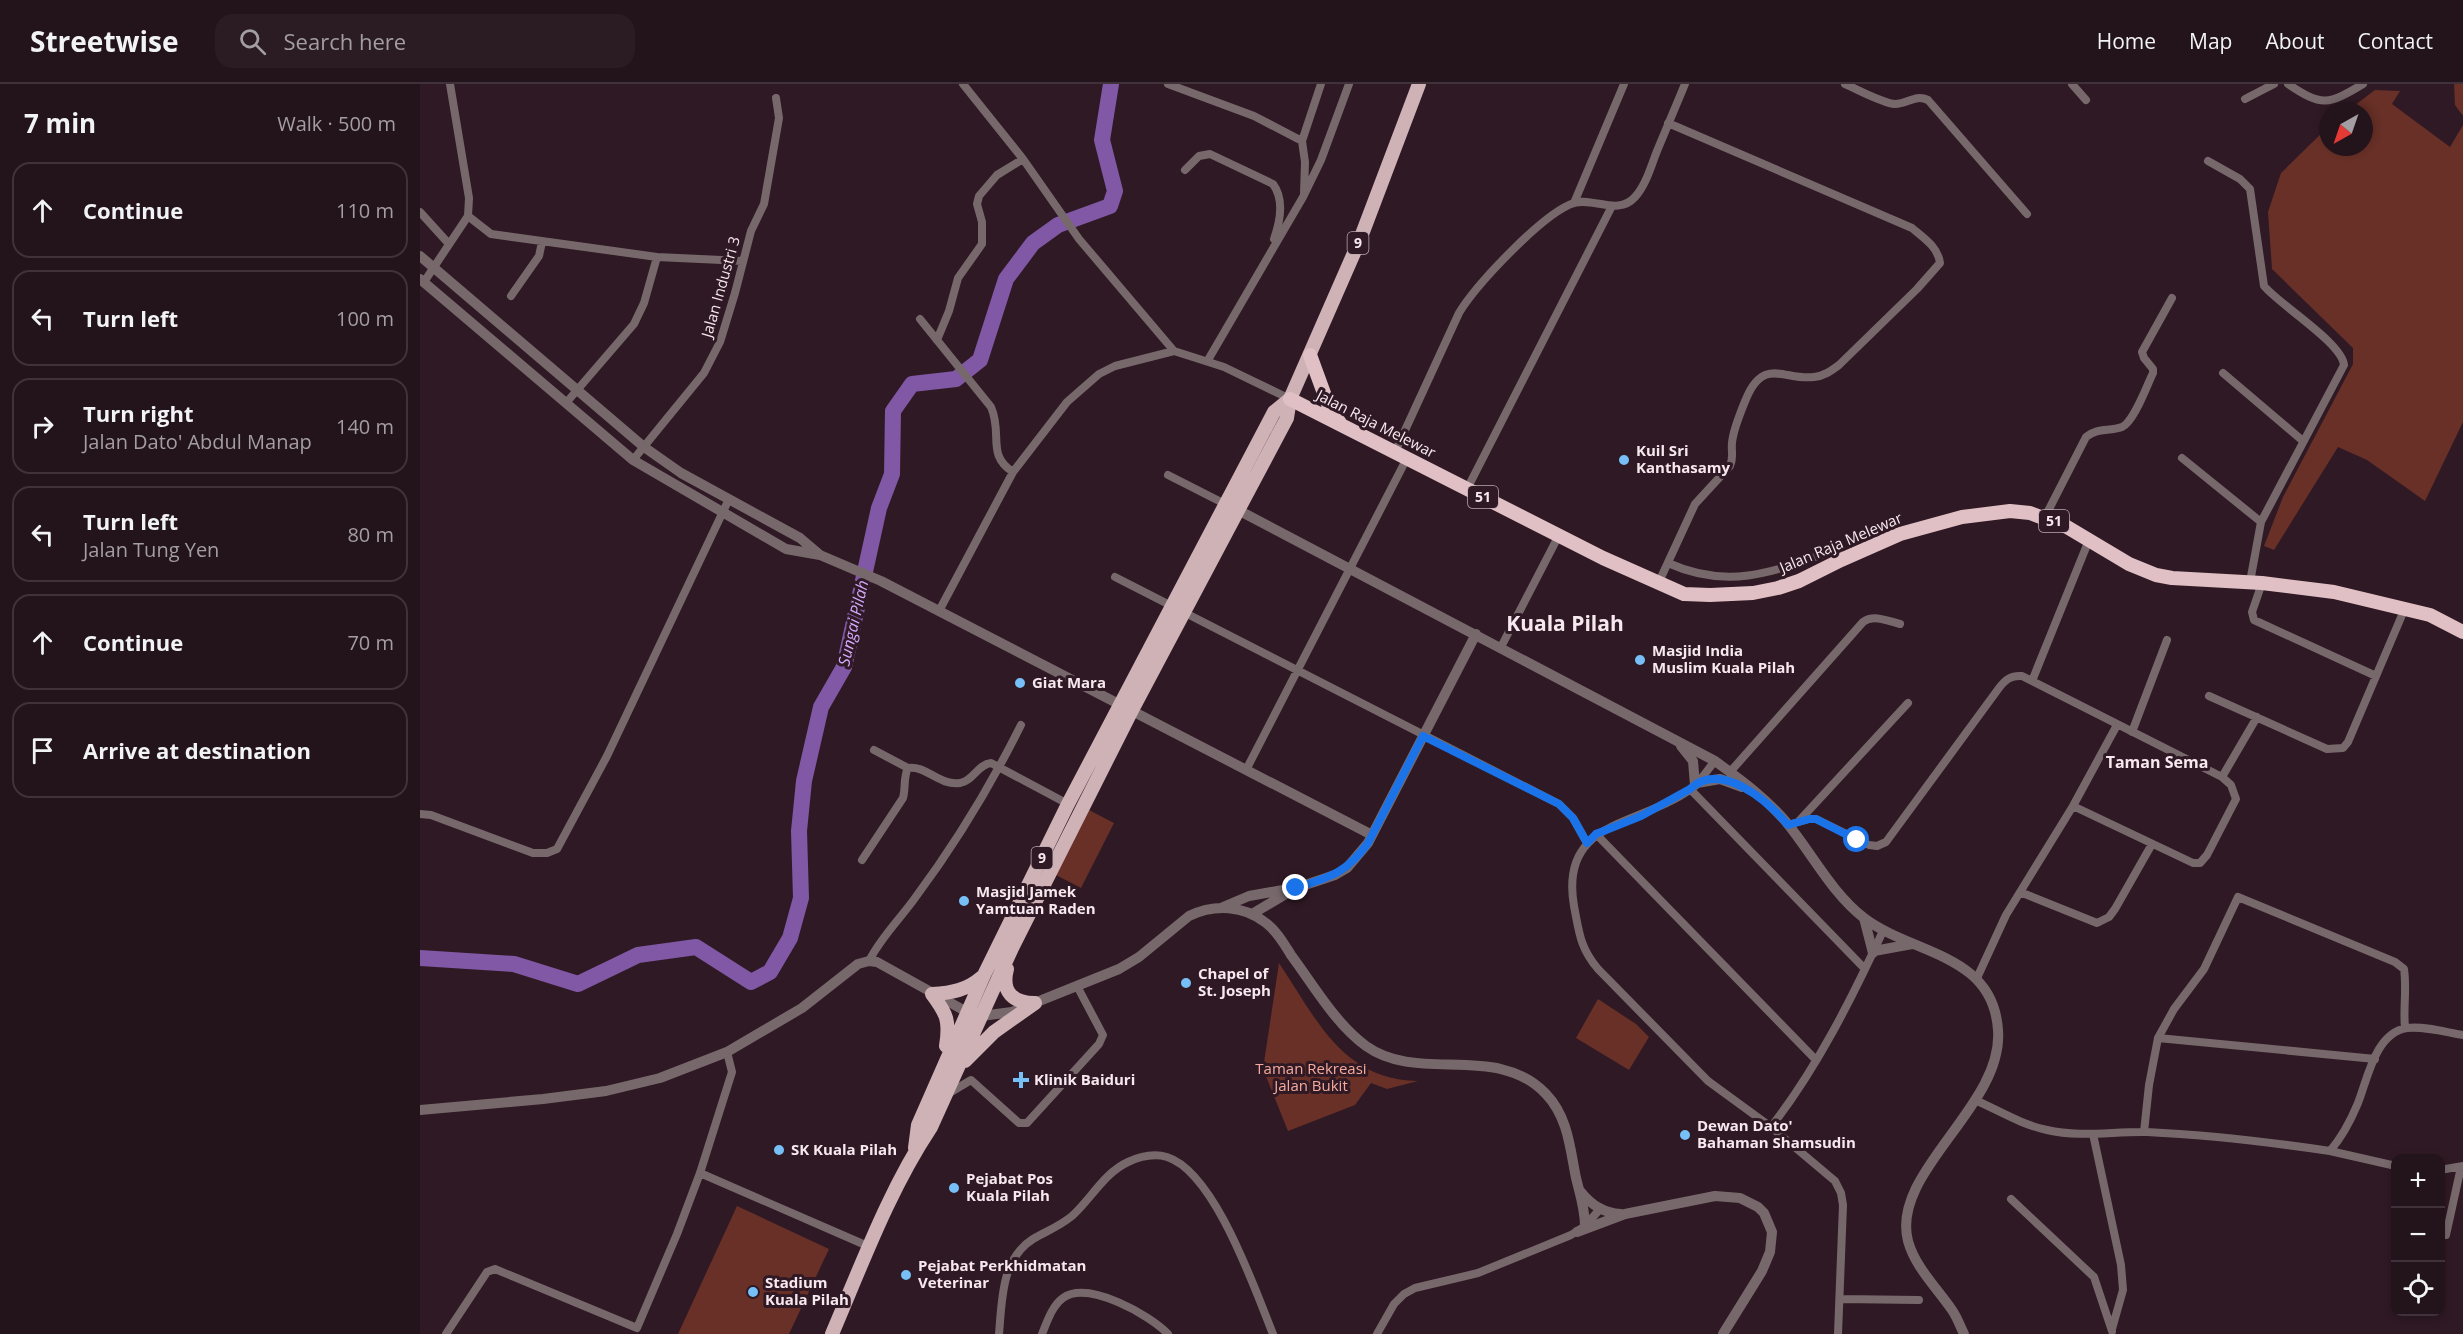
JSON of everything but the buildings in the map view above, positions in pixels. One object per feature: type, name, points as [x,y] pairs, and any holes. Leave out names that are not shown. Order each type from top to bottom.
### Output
[{"type":"highway","points":[[1310,355],[1329,406],[1342,426]]},
{"type":"highway","name":"Jalan Raja Melewar","points":[[1290,399],[1658,584],[1684,594],[1710,596],[1754,593],[1799,581],[1900,534],[1962,518],[2010,511],[2045,517],[2129,564],[2156,575],[2334,592],[2405,608],[2442,620],[2463,632]]},
{"type":"main road","name":"9","points":[[832,1334],[914,1153],[932,1127],[1012,948],[1126,707],[1232,507],[1287,418],[1290,399],[1360,237],[1419,84]]},
{"type":"main road","name":"9","points":[[914,1153],[918,1125],[984,975],[1068,804],[1126,707]]},
{"type":"main road","points":[[1012,948],[1005,977],[1006,988],[1016,1001],[1035,1003]]},
{"type":"main road","points":[[932,994],[962,990],[984,975]]},
{"type":"main road","points":[[932,994],[946,1013],[949,1026],[943,1065]]},
{"type":"main road","points":[[956,1073],[994,1032],[1035,1003]]},
{"type":"street","points":[[450,84],[469,198],[468,216],[433,268],[422,280],[633,460],[786,549],[820,555]]},
{"type":"street","points":[[963,84],[1023,159],[1079,240],[1174,351]]},
{"type":"street","points":[[1168,84],[1254,116],[1302,141]]},
{"type":"street","points":[[1303,198],[1305,162],[1302,141],[1321,84]]},
{"type":"street","points":[[1208,360],[1303,198],[1321,160],[1349,84]]},
{"type":"street","points":[[1574,203],[1624,84]]},
{"type":"street","points":[[1246,770],[1350,569],[1401,455],[1459,313],[1496,266],[1558,212],[1574,203],[1612,206],[1628,203],[1635,197],[1686,84]]},
{"type":"street","points":[[1845,84],[1888,103],[1897,104],[1916,97],[1928,100],[2027,214]]},
{"type":"street","points":[[2072,84],[2086,100]]},
{"type":"street","points":[[2245,99],[2274,84]]},
{"type":"street","points":[[2289,84],[2310,98],[2322,102],[2347,93],[2363,84]]},
{"type":"street","name":"Jalan Industri 3","points":[[633,460],[704,373],[720,342],[751,231],[764,204],[779,118],[776,98]]},
{"type":"street","points":[[1658,584],[1695,504],[1734,459],[1732,442],[1747,398],[1755,385],[1765,376],[1776,372],[1804,378],[1826,375],[1917,289],[1940,263],[1939,253],[1912,228],[1668,123]]},
{"type":"street","points":[[1185,170],[1199,156],[1210,154],[1273,184],[1278,191],[1281,204],[1278,227],[1268,257]]},
{"type":"street","points":[[937,340],[958,278],[982,244],[982,222],[977,204],[979,196],[997,175],[1023,159]]},
{"type":"street","points":[[2208,161],[2240,179],[2250,189],[2264,286],[2332,345],[2343,359],[2344,365],[2261,522],[2252,612],[2254,620],[2376,675]]},
{"type":"street","points":[[1467,489],[1612,206]]},
{"type":"street","points":[[420,212],[449,244]]},
{"type":"street","points":[[468,216],[491,234],[657,257],[743,261]]},
{"type":"street","points":[[511,296],[539,256],[542,242]]},
{"type":"street","points":[[420,256],[644,447],[681,473],[800,538],[820,555],[837,564],[882,581],[1372,835]]},
{"type":"street","points":[[566,403],[634,324],[644,303],[657,257]]},
{"type":"street","points":[[2045,517],[2086,438],[2098,430],[2120,427],[2130,422],[2152,373],[2142,352],[2172,298]]},
{"type":"street","points":[[920,319],[991,407],[997,423],[998,457],[1003,465],[1013,472]]},
{"type":"street","points":[[939,611],[1013,472],[1067,402],[1099,374],[1115,366],[1174,351],[1208,360],[1290,399]]},
{"type":"street","points":[[2223,373],[2303,441]]},
{"type":"street","points":[[2182,458],[2261,522]]},
{"type":"street","points":[[1168,475],[1501,647],[1715,761],[1793,823],[1833,886],[1864,918],[1883,931],[1945,957],[1977,978],[1988,992],[1995,1011],[1998,1048],[1993,1069],[1975,1100],[1926,1172],[1912,1198],[1906,1217],[1908,1243],[1913,1256],[1953,1311],[1964,1334]]},
{"type":"street","points":[[420,814],[431,815],[533,853],[548,853],[557,849],[607,756],[729,499]]},
{"type":"street","points":[[1501,647],[1559,535]]},
{"type":"street","points":[[2032,681],[2089,540]]},
{"type":"street","points":[[1668,563],[1691,573],[1714,577],[1733,577],[1781,569],[1837,549],[1841,560]]},
{"type":"street","points":[[1115,577],[1559,804],[1573,818],[1587,843]]},
{"type":"street","points":[[2209,696],[2327,749],[2343,748],[2405,608]]},
{"type":"street","points":[[1730,772],[1863,622],[1878,618],[1900,624]]},
{"type":"street","points":[[1220,909],[1249,896],[1296,888],[1335,875],[1356,859],[1372,835],[1476,634]]},
{"type":"street","points":[[2132,732],[2168,640]]},
{"type":"street","points":[[1793,823],[1816,819],[1869,845],[1881,845],[1886,842],[2003,682],[2015,675],[2032,681],[2222,777],[2231,785],[2236,799],[2207,855],[2200,863],[2193,863],[2073,806]]},
{"type":"street","points":[[1793,823],[1908,703]]},
{"type":"street","points":[[2222,777],[2257,717]]},
{"type":"street","points":[[869,961],[876,947],[916,897],[992,783],[1021,724]]},
{"type":"street","points":[[1977,978],[2020,891],[2073,806],[2117,725]]},
{"type":"street","points":[[1667,734],[1689,754],[1695,766],[1694,786],[1865,969]]},
{"type":"street","points":[[874,750],[908,768],[916,766],[940,781],[960,783],[967,780],[985,764],[991,763],[1068,804]]},
{"type":"street","points":[[1694,786],[1715,761]]},
{"type":"street","points":[[862,860],[903,798],[906,788],[904,775],[908,768]]},
{"type":"street","points":[[1770,804],[1731,782],[1714,779],[1694,786],[1641,816],[1596,834],[1580,851],[1575,863],[1572,882],[1580,937],[1589,958],[1708,1081],[1771,1127],[1835,1181],[1841,1193],[1843,1205],[1838,1334]]},
{"type":"street","points":[[1596,834],[1816,1060]]},
{"type":"street","points":[[2020,891],[2097,923],[2103,921],[2115,909],[2152,844]]},
{"type":"street","points":[[1252,914],[1296,888]]},
{"type":"street","points":[[2144,1132],[2149,1085],[2158,1038],[2174,1009],[2204,969],[2238,897],[2395,962],[2404,969],[2405,1029]]},
{"type":"street","points":[[420,1110],[606,1091],[660,1078],[727,1052],[802,1008],[858,964],[869,961],[877,962],[967,1012],[981,1016],[1012,1012],[1129,964],[1189,916],[1199,912],[1232,908],[1252,914],[1267,923],[1325,1003],[1348,1030],[1379,1054],[1402,1061],[1491,1067],[1516,1071],[1546,1094],[1564,1122],[1584,1209],[1581,1229]]},
{"type":"street","points":[[1864,918],[1873,952]]},
{"type":"street","points":[[1771,1127],[1793,1099],[1816,1060],[1883,931]]},
{"type":"street","points":[[1873,952],[1912,944]]},
{"type":"street","points":[[946,1095],[971,1080],[1019,1123],[1027,1123],[1099,1044],[1103,1035],[1077,986]]},
{"type":"street","points":[[2330,1151],[2340,1139],[2353,1113],[2382,1045],[2391,1035],[2405,1029],[2422,1028],[2463,1035]]},
{"type":"street","points":[[2158,1038],[2375,1059]]},
{"type":"street","points":[[446,1334],[487,1272],[495,1269],[637,1328],[700,1173],[732,1072],[727,1052]]},
{"type":"street","points":[[1975,1100],[2044,1130],[2093,1134],[2144,1132],[2240,1138],[2330,1151],[2391,1165]]},
{"type":"street","points":[[2093,1134],[2121,1264],[2123,1290],[2111,1332]]},
{"type":"street","points":[[999,1334],[1003,1290],[1012,1261],[1018,1252],[1068,1219],[1118,1167],[1140,1157],[1154,1155],[1169,1158],[1183,1165],[1203,1186],[1233,1237],[1273,1334]]},
{"type":"street","points":[[2445,1169],[2462,1166],[2446,1235]]},
{"type":"street","points":[[700,1173],[870,1247]]},
{"type":"street","points":[[1580,1189],[1592,1204],[1600,1209],[1625,1214]]},
{"type":"street","points":[[1377,1334],[1394,1304],[1404,1294],[1415,1288],[1479,1273],[1581,1229],[1625,1214],[1728,1196],[1750,1202],[1764,1213],[1772,1232],[1770,1252],[1762,1270],[1723,1334]]},
{"type":"street","points":[[2011,1199],[2094,1277],[2111,1332]]},
{"type":"street","points":[[1581,1229],[1600,1209]]},
{"type":"street","points":[[1042,1334],[1049,1318],[1062,1299],[1070,1294],[1083,1293],[1119,1303],[1147,1316],[1168,1334]]},
{"type":"street","points":[[1840,1299],[1919,1300]]},
{"type":"green space","points":[[2454,84],[2463,84],[2463,116],[2455,105]]},
{"type":"green space","points":[[2375,90],[2400,91],[2392,104],[2450,147],[2463,125],[2463,422],[2425,501],[2367,460],[2338,447],[2274,550],[2264,546],[2283,497],[2353,364],[2353,348],[2272,269],[2268,212],[2281,173],[2319,136],[2319,156],[2373,156],[2373,102],[2359,102]]},
{"type":"green space","points":[[1089,810],[1114,823],[1081,888],[1056,875]]},
{"type":"green space","name":"Taman Rekreasi Jalan Bukit","points":[[1279,963],[1319,1024],[1350,1058],[1369,1070],[1392,1078],[1418,1081],[1387,1089],[1371,1083],[1355,1105],[1288,1131],[1263,1069]]},
{"type":"green space","points":[[1598,999],[1636,1024],[1649,1037],[1629,1070],[1576,1038]]},
{"type":"green space","name":"Stadium Kuala Pilah","points":[[737,1206],[829,1249],[789,1334],[678,1334]]},
{"type":"waterway","name":"Sungai Pilah","points":[[420,958],[514,964],[578,984],[638,955],[696,947],[751,982],[770,972],[790,938],[801,898],[799,831],[804,781],[821,707],[844,667],[879,508],[892,474],[893,411],[912,384],[956,379],[980,360],[1006,279],[1033,243],[1058,225],[1110,206],[1115,191],[1102,140],[1111,84]]},
{"type":"place","name":"Kuil Sri Kanthasamy","points":[[1624,460]]},
{"type":"place","name":"Masjid India Muslim Kuala Pilah","points":[[1640,660]]},
{"type":"place","name":"Giat Mara","points":[[1020,683]]},
{"type":"place","name":"Masjid Jamek Yamtuan Raden","points":[[964,901]]},
{"type":"place","name":"Chapel of St. Joseph","points":[[1186,983]]},
{"type":"place","name":"Klinik Baiduri","points":[[1021,1080]]},
{"type":"place","name":"Dewan Dato' Bahaman Shamsudin","points":[[1685,1135]]},
{"type":"place","name":"SK Kuala Pilah","points":[[779,1150]]},
{"type":"place","name":"Pejabat Pos Kuala Pilah","points":[[954,1188]]},
{"type":"place","name":"Pejabat Perkhidmatan Veterinar","points":[[906,1275]]},
{"type":"place","name":"Stadium Kuala Pilah","points":[[753,1292]]},
{"type":"district","name":"Kuala Pilah","points":[[1565,624]]},
{"type":"district","name":"Taman Sema","points":[[2157,762]]},
{"type":"route","points":[[1296,888],[1335,875],[1356,859],[1368,843],[1423,736],[1559,804],[1570,813],[1587,843],[1596,834],[1641,816],[1697,783],[1714,779],[1731,782],[1770,804],[1788,825],[1816,819],[1857,840]]}]
